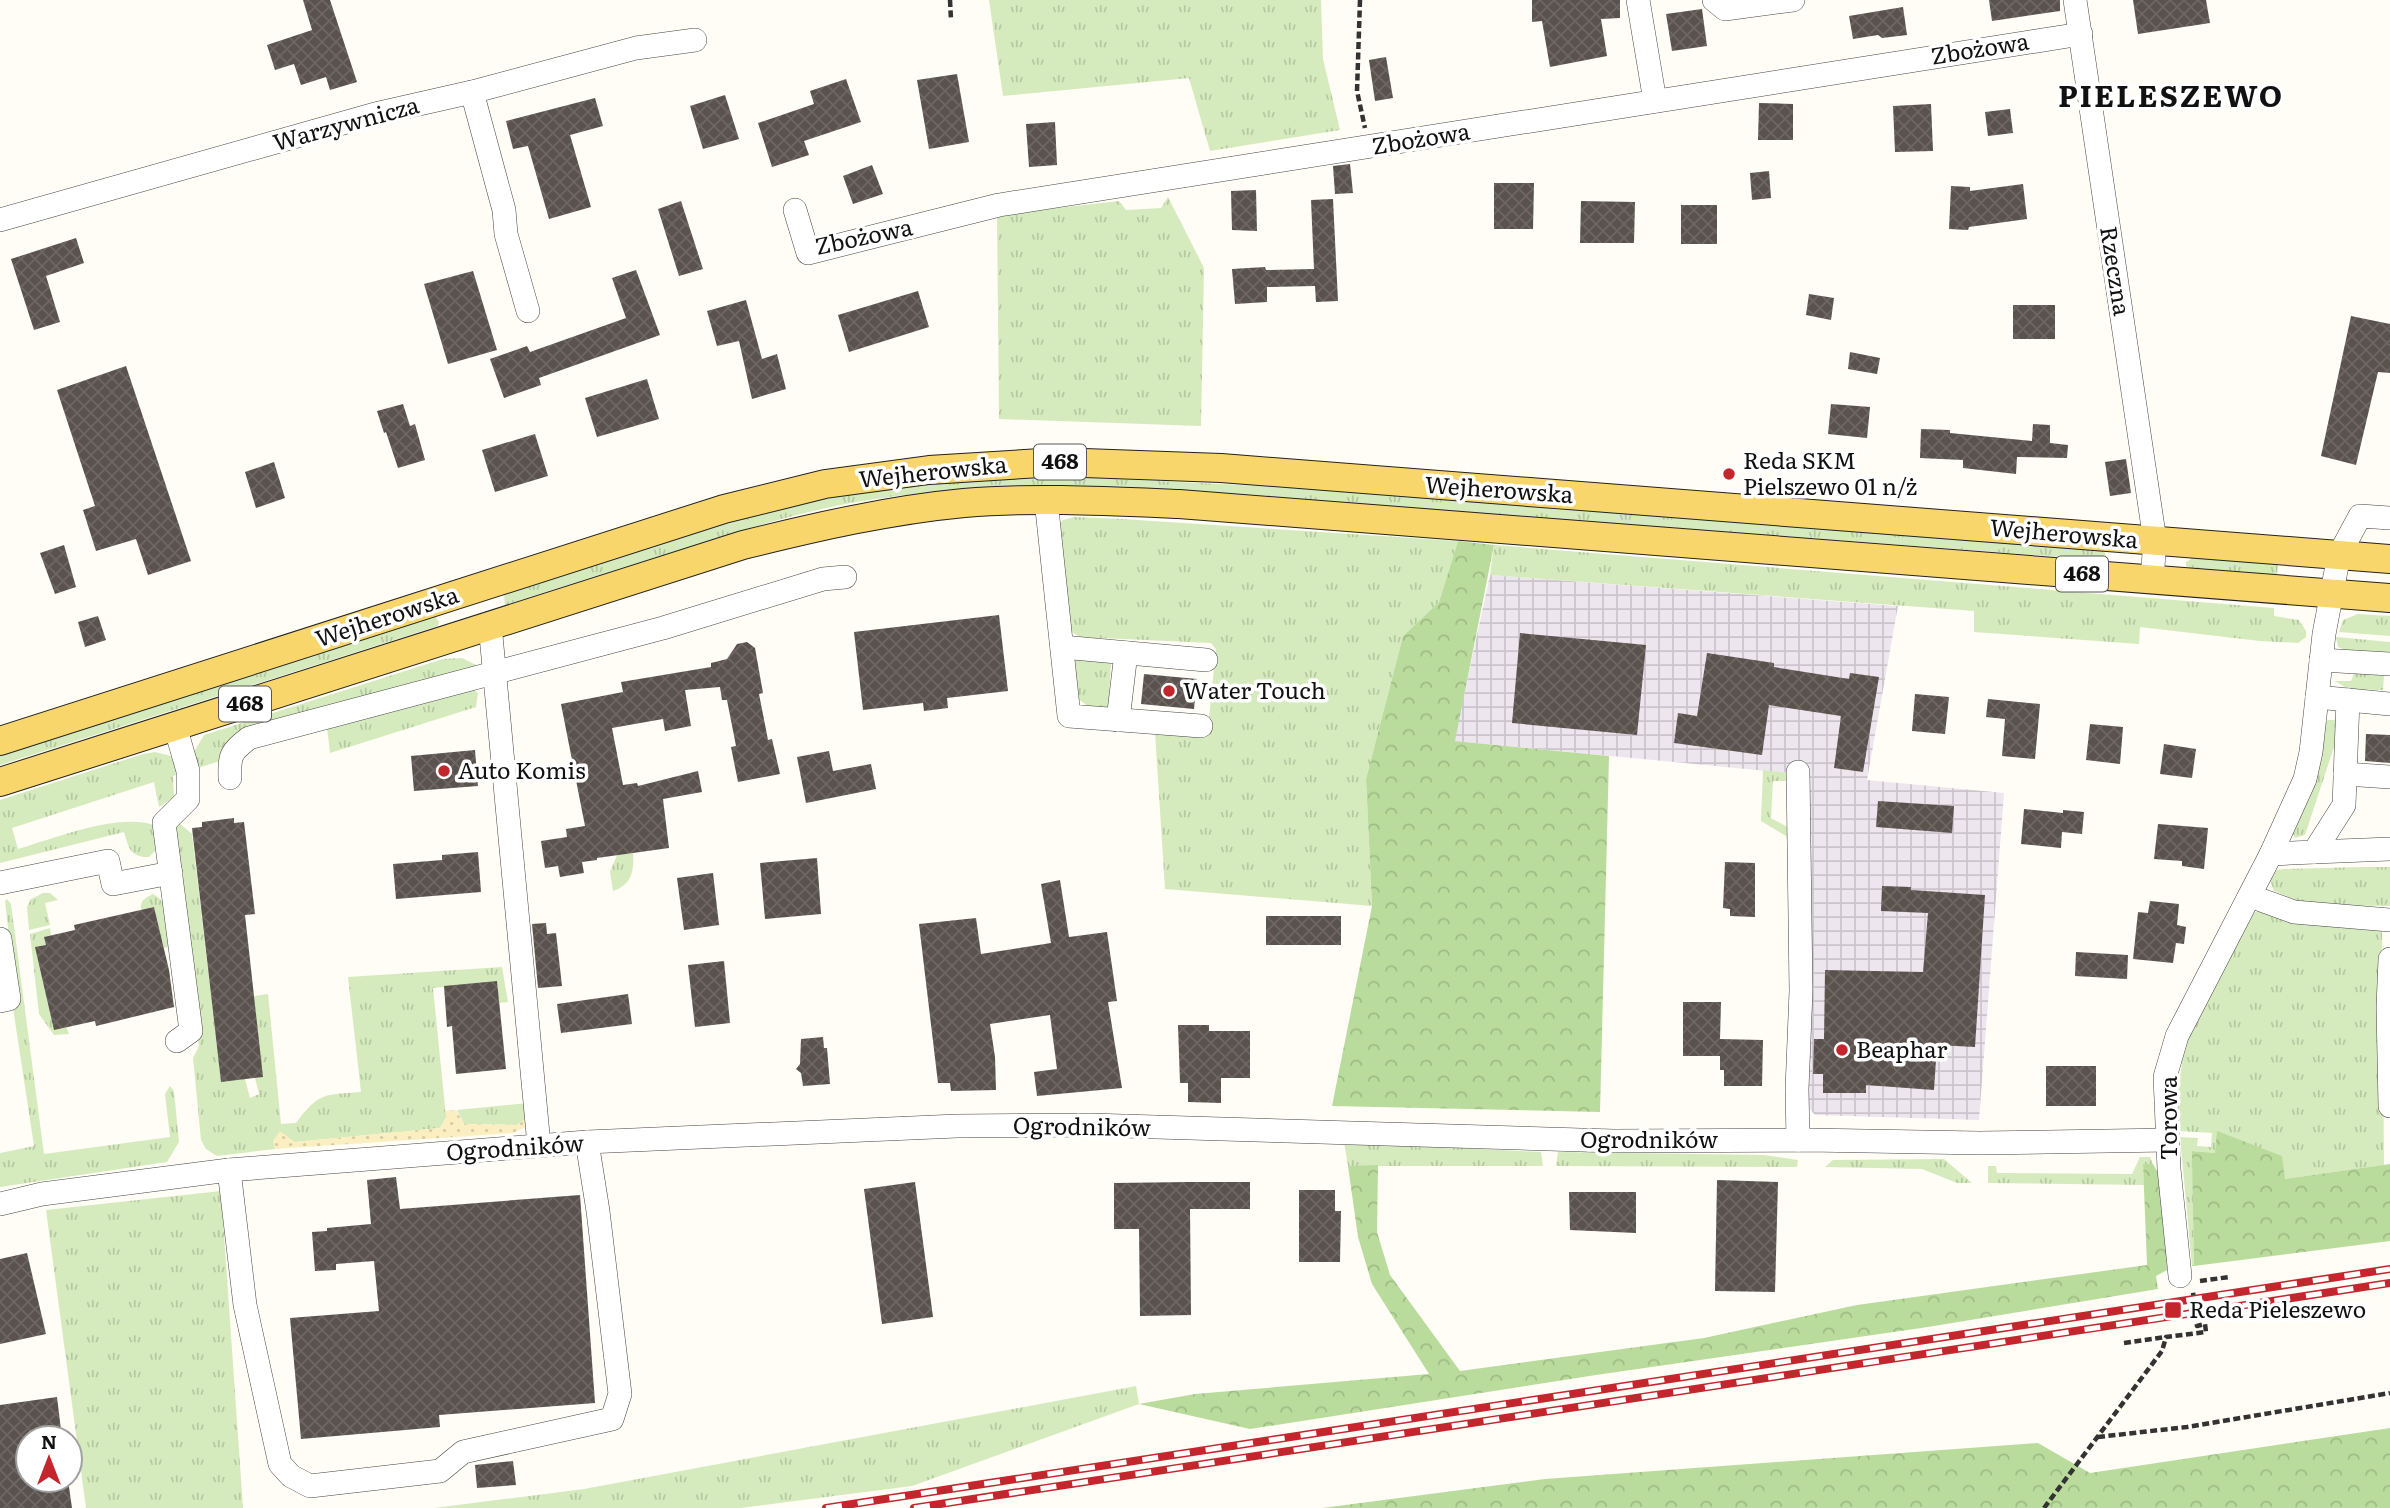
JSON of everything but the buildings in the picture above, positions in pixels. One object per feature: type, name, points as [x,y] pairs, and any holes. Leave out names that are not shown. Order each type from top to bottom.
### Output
[{"type":"main road","name":"Wejherowska","points":[[0,741],[724,509],[825,484],[929,470],[1058,462],[1207,468],[2390,559]]},
{"type":"main road","name":"Wejherowska","points":[[0,782],[743,545],[862,517],[965,503],[1046,500],[1179,504],[2390,598]]},
{"type":"street","points":[[1638,0],[1655,101]]},
{"type":"street","points":[[1714,0],[1725,9],[1793,0]]},
{"type":"street","name":"Rzeczna","points":[[2075,0],[2155,541]]},
{"type":"street","name":"Zbożowa","points":[[795,210],[808,253],[999,205],[2081,34]]},
{"type":"street","name":"Warzywnicza","points":[[0,220],[375,114],[472,92],[636,48],[695,40]]},
{"type":"street","points":[[472,92],[504,210],[506,234],[528,311]]},
{"type":"street","points":[[1046,500],[1069,716],[1200,726]]},
{"type":"street","points":[[2333,594],[2339,555],[2360,516],[2390,518]]},
{"type":"street","name":"Wejherowska","points":[[2152,579],[2155,541]]},
{"type":"street","points":[[230,778],[229,760],[235,749],[249,738],[663,628],[823,579],[845,577]]},
{"type":"street","name":"Torowa","points":[[2185,1283],[2168,1140],[2165,1076],[2177,1036],[2271,854],[2305,779],[2333,594]]},
{"type":"street","points":[[490,625],[539,1145]]},
{"type":"street","points":[[1062,647],[1206,660]]},
{"type":"street","points":[[1118,720],[1126,653]]},
{"type":"street","points":[[2321,660],[2390,664]]},
{"type":"street","points":[[2317,697],[2390,704]]},
{"type":"street","points":[[2314,852],[2344,805],[2347,700]]},
{"type":"street","points":[[175,726],[188,771],[188,799],[164,823],[191,1031],[177,1041]]},
{"type":"street","points":[[1798,772],[1801,991],[1798,1140]]},
{"type":"street","points":[[2345,774],[2390,777]]},
{"type":"street","points":[[2271,854],[2390,849]]},
{"type":"street","points":[[0,883],[108,861],[113,884],[171,873]]},
{"type":"street","points":[[2250,895],[2294,912],[2390,920]]},
{"type":"street","points":[[0,939],[9,999],[0,1001]]},
{"type":"street","points":[[2390,959],[2390,1106]]},
{"type":"street","name":"Ogrodników","points":[[0,1204],[43,1194],[229,1170],[587,1142],[944,1126],[1090,1125],[1614,1141],[1980,1143],[2168,1140]]},
{"type":"street","points":[[229,1170],[246,1305],[279,1464],[291,1476],[310,1486],[440,1471],[463,1452],[612,1419],[620,1394],[587,1142]]},
{"type":"path","points":[[1360,0],[1357,92],[1370,147]]},
{"type":"path","points":[[949,2],[951,20]]},
{"type":"path","points":[[2185,1283],[2228,1277]]},
{"type":"path","points":[[2124,1343],[2206,1332],[2205,1324],[2197,1326],[2192,1289],[2185,1283]]},
{"type":"path","points":[[2044,1508],[2162,1351],[2166,1337]]},
{"type":"path","points":[[2098,1437],[2187,1427],[2390,1393]]},
{"type":"shaded area","points":[[1490,575],[1898,606],[1867,780],[2004,793],[1979,1120],[1815,1115],[1804,1103],[1810,775],[1454,741]]},
{"type":"green space","points":[[989,0],[1321,0],[1323,59],[1340,130],[1210,151],[1189,78],[1003,96]]},
{"type":"green space","points":[[1168,197],[1204,268],[1201,426],[999,419],[997,215],[1119,201],[1126,210],[1161,208]]},
{"type":"green space","points":[[1074,477],[1262,486],[2094,550],[2104,551],[2106,556],[2100,560],[1200,492],[1069,487],[982,488],[895,496],[811,512],[505,605],[504,594],[720,526],[797,505],[866,492],[925,485]]},
{"type":"green space","points":[[1074,517],[1458,541],[1439,602],[1403,636],[1366,779],[1372,906],[1165,889],[1155,732],[1207,737],[1216,649],[1211,643],[1080,637],[1069,630],[1057,526],[1063,520]]},
{"type":"green space","points":[[1458,541],[1494,545],[1455,741],[1609,756],[1600,1112],[1332,1106],[1372,906],[1366,779],[1403,636],[1439,602]]},
{"type":"green space","points":[[1494,545],[2274,608],[2274,616],[2299,620],[2306,631],[2306,637],[2298,643],[2260,641],[2140,627],[2139,644],[1974,632],[1974,611],[1490,575]]},
{"type":"green space","points":[[2194,557],[2278,563],[2277,576],[2191,569],[2186,566],[2186,562]]},
{"type":"green space","points":[[2358,614],[2390,616],[2390,636],[2339,632],[2343,620]]},
{"type":"green space","points":[[435,616],[439,622],[438,626],[0,765],[0,756]]},
{"type":"green space","points":[[2336,637],[2390,642],[2390,653],[2355,654],[2338,647]]},
{"type":"green space","points":[[1080,655],[1104,656],[1111,664],[1108,710],[1090,708],[1076,697],[1072,661]]},
{"type":"green space","points":[[462,658],[478,666],[470,687],[478,693],[476,707],[330,753],[327,727],[245,749],[245,753],[198,768],[194,752],[204,735],[443,659]]},
{"type":"green space","points":[[2337,668],[2390,670],[2390,675],[2384,675],[2383,690],[2348,689],[2335,681],[2351,681],[2354,673],[2332,672]]},
{"type":"green space","points":[[2328,720],[2335,720],[2340,729],[2305,835],[2295,838],[2291,831],[2311,793],[2322,758],[2325,724]]},
{"type":"green space","points":[[155,752],[171,756],[179,774],[173,776],[174,797],[159,807],[154,782],[12,828],[18,849],[104,824],[139,822],[154,825],[159,847],[149,857],[138,856],[131,851],[124,832],[0,863],[0,800]]},
{"type":"green space","points":[[1763,770],[1790,773],[1789,781],[1773,781],[1771,818],[1791,829],[1791,855],[1786,836],[1761,821]]},
{"type":"green space","points":[[178,822],[192,834],[221,1081],[245,1079],[250,1098],[259,1094],[255,1078],[262,1077],[254,996],[268,994],[281,1124],[296,1123],[323,1097],[361,1092],[348,977],[502,967],[508,1002],[499,1003],[497,981],[433,988],[446,1117],[440,1128],[295,1142],[274,1141],[275,1149],[217,1156],[206,1149],[201,1140],[193,1058],[199,1046],[173,826]]},
{"type":"green space","points":[[633,853],[633,866],[628,881],[613,891],[610,872],[617,855]]},
{"type":"green space","points":[[2390,867],[2390,906],[2308,905],[2274,891],[2270,880],[2274,871],[2283,869]]},
{"type":"green space","points":[[43,893],[50,893],[58,900],[45,903],[50,925],[29,930],[27,907],[31,899]]},
{"type":"green space","points":[[153,894],[167,910],[175,946],[164,948],[154,907],[141,910],[144,900]]},
{"type":"green space","points":[[7,899],[11,904],[44,1154],[170,1137],[165,1094],[170,1086],[174,1091],[179,1142],[167,1162],[0,1187],[0,1153],[34,1146],[11,995],[15,991],[5,901]]},
{"type":"green space","points":[[2265,910],[2382,931],[2384,1165],[2285,1179],[2215,1153],[2193,1151],[2192,1266],[2180,1137],[2198,1138],[2197,1146],[2211,1147],[2212,1133],[2180,1131],[2178,1090],[2182,1064],[2179,1063],[2185,1045],[2251,913]]},
{"type":"green space","points":[[50,928],[51,935],[45,937],[46,945],[36,947],[69,1034],[54,1035],[39,1014],[30,934]]},
{"type":"green space","points":[[528,1103],[528,1117],[517,1125],[464,1124],[457,1110]]},
{"type":"green space","points":[[2217,1131],[2282,1156],[2285,1179],[2390,1164],[2390,1241],[2194,1266],[2192,1151],[2215,1153]]},
{"type":"green space","points":[[1344,1142],[1541,1152],[1543,1166],[1348,1166]]},
{"type":"green space","points":[[1558,1152],[1764,1155],[1798,1160],[1797,1167],[1556,1166]]},
{"type":"green space","points":[[2140,1157],[2150,1157],[2153,1164],[2143,1164],[2144,1185],[1988,1183],[1988,1166],[1996,1166],[1997,1173],[2132,1174]]},
{"type":"green space","points":[[1944,1159],[1972,1183],[1957,1183],[1922,1169],[1825,1167],[1833,1160]]},
{"type":"green space","points":[[2143,1164],[2153,1164],[2162,1179],[2167,1270],[2156,1276],[2158,1289],[1928,1327],[1250,1429],[1139,1404],[1195,1394],[1429,1374],[1372,1284],[1358,1237],[1348,1166],[1378,1165],[1377,1232],[1390,1275],[1460,1371],[1704,1338],[1857,1305],[2147,1265]]},
{"type":"green space","points":[[221,1191],[243,1508],[86,1508],[84,1424],[75,1424],[46,1210]]},
{"type":"green space","points":[[1136,1386],[1139,1404],[912,1486],[741,1508],[434,1508],[584,1489]]},
{"type":"green space","points":[[2390,1428],[2390,1508],[1322,1508],[1545,1479],[2038,1443],[2090,1473]]},
{"type":"sand","points":[[456,1110],[464,1124],[517,1125],[528,1117],[525,1127],[513,1133],[275,1149],[273,1141],[280,1131],[295,1142],[440,1128],[446,1117],[445,1111]]},
{"type":"railway","points":[[826,1508],[2390,1269]]},
{"type":"railway","points":[[914,1508],[2390,1283]]},
{"type":"place","name":"Reda SKM Pielszewo 01 n/ż","points":[[1729,474]]},
{"type":"place","name":"Water Touch","points":[[1169,691]]},
{"type":"place","name":"Auto Komis","points":[[444,771]]},
{"type":"place","name":"Beaphar","points":[[1842,1050]]},
{"type":"place","name":"Reda Pieleszewo","points":[[2173,1310]]},
{"type":"district","name":"PIELESZEWO","points":[[2171,97]]}]
